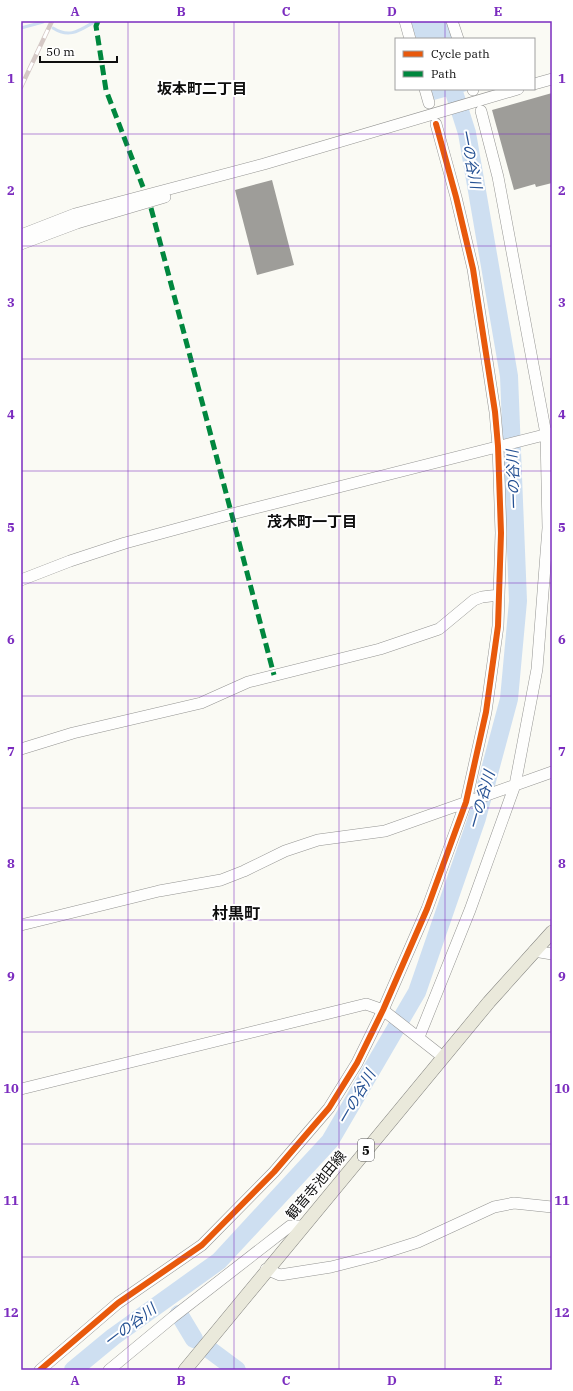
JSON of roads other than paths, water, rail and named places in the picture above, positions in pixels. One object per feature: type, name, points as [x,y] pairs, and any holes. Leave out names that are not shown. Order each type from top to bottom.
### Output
[{"type":"main road","name":"観音寺池田線","points":[[185,1370],[266,1269],[443,1057],[552,932]]},
{"type":"street","points":[[405,21],[410,38]]},
{"type":"street","points":[[452,21],[458,38]]},
{"type":"street","points":[[535,84],[552,79]]},
{"type":"street","points":[[425,90],[429,103]]},
{"type":"street","points":[[21,244],[147,199],[264,164],[479,106],[516,90]]},
{"type":"street","points":[[419,1037],[470,910],[515,785],[537,669],[548,528],[549,434],[498,177],[479,106]]},
{"type":"street","points":[[40,1370],[118,1303],[202,1245],[235,1214],[274,1172],[329,1108],[357,1063],[383,1010],[427,908],[466,802],[486,712],[498,626],[501,533],[498,446],[495,412],[473,269],[456,197],[435,119]]},
{"type":"street","points":[[21,235],[75,214],[147,199]]},
{"type":"street","points":[[21,580],[125,543],[549,434]]},
{"type":"street","points":[[21,749],[73,733],[201,703],[248,682],[380,649],[438,629],[474,600],[482,597],[499,595]]},
{"type":"street","points":[[21,925],[159,891],[221,880],[244,872],[285,851],[318,840],[385,831],[552,772]]},
{"type":"street","points":[[534,951],[552,954]]},
{"type":"street","points":[[21,1089],[366,1004],[383,1010],[443,1057]]},
{"type":"street","points":[[266,1269],[280,1275],[330,1267],[374,1256],[418,1242],[494,1207],[514,1203],[552,1207]]},
{"type":"street","points":[[109,1370],[173,1317],[290,1226],[303,1226]]},
{"type":"water","points":[[411,21],[449,21],[455,38],[416,38]]},
{"type":"water","points":[[431,90],[470,90],[434,100]]},
{"type":"waterway","points":[[53,28],[65,33],[70,33],[80,30],[96,21]]},
{"type":"waterway","points":[[21,28],[43,22]]},
{"type":"waterway","name":"一の谷川","points":[[73,1370],[113,1337],[219,1261],[330,1141],[417,992],[477,818],[509,699],[518,601],[509,376],[467,133],[453,90]]},
{"type":"waterway","points":[[179,1314],[194,1339]]},
{"type":"waterway","points":[[210,1350],[237,1370]]},
{"type":"railway","points":[[21,87],[52,21]]},
{"type":"district","name":"坂本町二丁目","points":[[202,88]]},
{"type":"district","name":"茂木町一丁目","points":[[312,521]]},
{"type":"district","name":"村黒町","points":[[236,913]]}]
